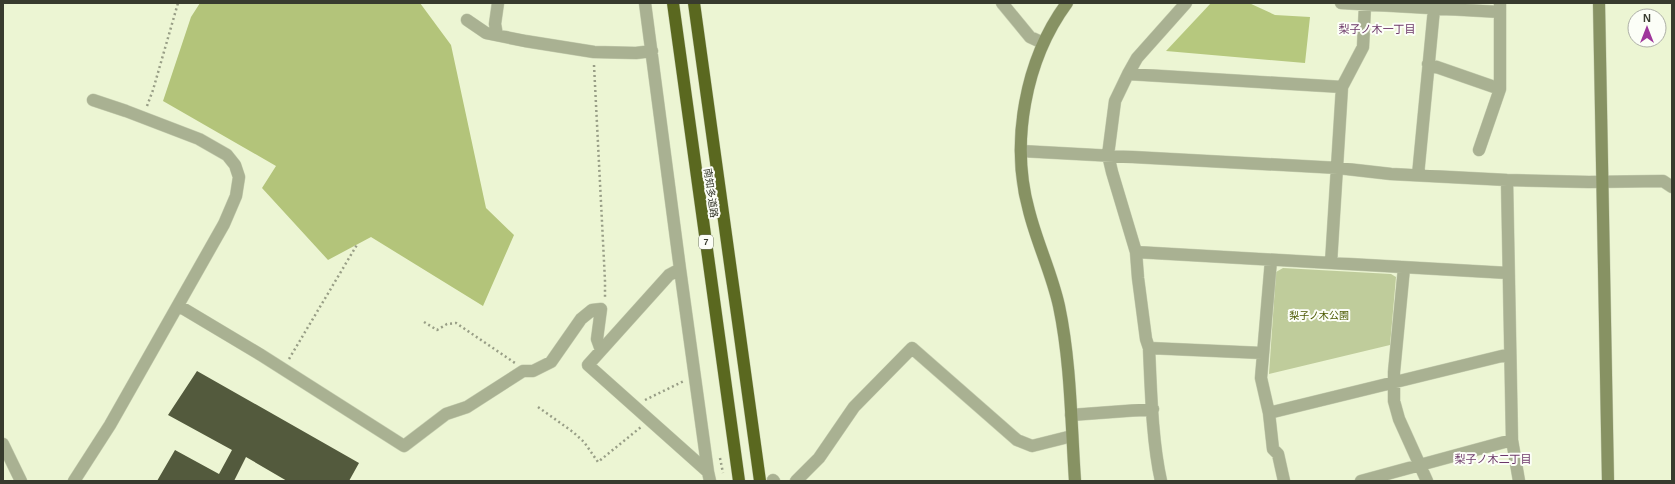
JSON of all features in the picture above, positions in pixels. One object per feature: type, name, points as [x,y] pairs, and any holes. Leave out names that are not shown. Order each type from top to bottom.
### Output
[{"type":"highway","name":"南知多道路","points":[[673,3],[739,481]]},
{"type":"highway","name":"南知多道路","points":[[694,3],[760,481]]},
{"type":"street","points":[[497,35],[494,24],[498,3]]},
{"type":"street","points":[[645,3],[709,476]]},
{"type":"street","points":[[1002,3],[1030,37],[1043,44]]},
{"type":"street","points":[[1067,3],[1043,44],[1028,91],[1023,123],[1021,151],[1022,178],[1028,211],[1050,275],[1060,312],[1067,361],[1075,481]]},
{"type":"street","points":[[1161,481],[1158,469],[1149,348],[1146,339],[1136,252],[1108,156],[1115,101],[1128,74],[1137,58],[1186,3]]},
{"type":"street","points":[[1341,3],[1434,9],[1500,7],[1500,89],[1479,150]]},
{"type":"street","points":[[1599,3],[1608,481]]},
{"type":"street","points":[[1331,263],[1342,86],[1363,47],[1365,4]]},
{"type":"street","points":[[1418,175],[1434,9]]},
{"type":"street","points":[[467,20],[486,33],[525,41],[594,52],[636,53],[652,51]]},
{"type":"street","points":[[1428,64],[1500,89]]},
{"type":"street","points":[[1128,74],[1342,86]]},
{"type":"street","points":[[74,481],[110,425],[179,306],[224,224],[236,196],[239,177],[235,165],[227,155],[210,144],[142,117],[93,100]]},
{"type":"street","points":[[1021,151],[1338,168],[1418,175],[1507,180],[1603,182],[1669,181]]},
{"type":"street","points":[[1507,180],[1512,440],[1519,481]]},
{"type":"street","points":[[1136,252],[1508,273]]},
{"type":"street","points":[[1271,260],[1261,378],[1269,413],[1273,448],[1278,454],[1284,481]]},
{"type":"street","points":[[1404,268],[1394,383],[1394,401],[1399,419],[1427,481]]},
{"type":"street","points":[[680,269],[669,275],[588,365],[709,476]]},
{"type":"street","points":[[179,306],[283,369],[404,446],[446,414],[467,407],[523,371],[533,371],[551,362],[581,319],[592,310],[602,309],[597,340],[601,350]]},
{"type":"street","points":[[796,481],[819,458],[854,407],[912,348],[1017,440],[1032,446],[1072,436]]},
{"type":"street","points":[[1149,348],[1262,353]]},
{"type":"street","points":[[1269,413],[1510,354]]},
{"type":"street","points":[[1071,415],[1153,409]]},
{"type":"street","points":[[1361,481],[1512,440]]},
{"type":"street","points":[[3,444],[22,481]]},
{"type":"path","points":[[142,117],[153,90],[178,3]]},
{"type":"path","points":[[594,52],[605,281],[602,309]]},
{"type":"path","points":[[283,369],[358,243]]},
{"type":"path","points":[[424,322],[437,330],[447,324],[456,323],[514,363],[523,371]]},
{"type":"path","points":[[636,409],[646,399],[654,394],[680,382],[695,379]]},
{"type":"path","points":[[538,407],[573,432],[584,442],[598,462],[649,420]]},
{"type":"green space","name":"梨子ノ木公園","points":[[1283,268],[1391,274],[1396,277],[1390,345],[1269,374],[1276,272]]},
{"type":"shaded area","points":[[200,3],[420,3],[451,45],[486,208],[514,235],[483,306],[371,237],[328,260],[262,188],[276,166],[163,101],[191,17]]},
{"type":"shaded area","points":[[1211,3],[1249,3],[1275,15],[1310,17],[1305,63],[1166,51]]},
{"type":"building","points":[[197,371],[359,463],[349,481],[287,481],[246,457],[234,481],[157,481],[175,450],[219,474],[232,450],[168,415]]},
{"type":"district","name":"梨子ノ木一丁目","points":[[1377,29]]},
{"type":"district","name":"梨子ノ木二丁目","points":[[1493,459]]}]
